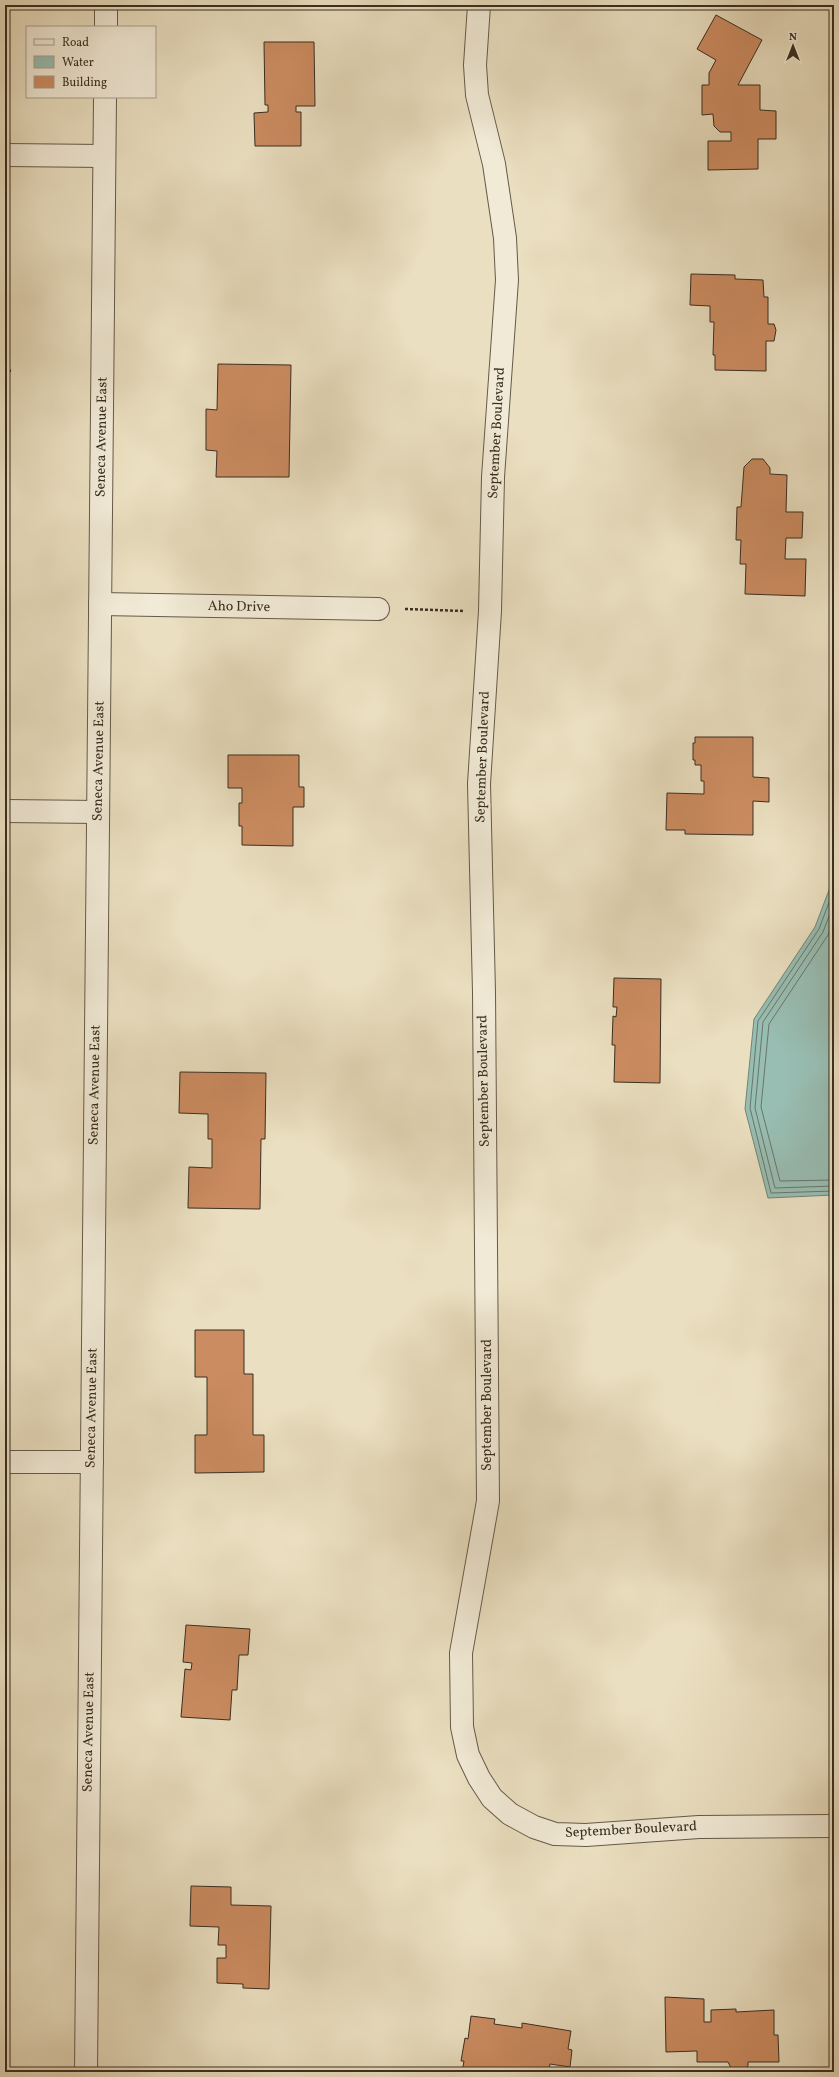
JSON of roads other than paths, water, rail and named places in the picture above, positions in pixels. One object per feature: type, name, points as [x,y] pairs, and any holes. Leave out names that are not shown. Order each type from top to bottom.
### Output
[{"type":"street","points":[[106,5],[106,26]]},
{"type":"street","name":"September Boulevard","points":[[478,5],[475,65],[478,95],[494,164],[505,238],[507,280],[493,477],[490,611],[479,784],[484,992],[488,1501],[461,1653],[462,1727],[468,1754],[479,1778],[492,1798],[510,1814],[534,1827],[555,1834],[586,1835],[699,1827],[834,1826]]},
{"type":"street","name":"Seneca Avenue East","points":[[86,2072],[105,98]]},
{"type":"street","points":[[5,154],[104,156]]},
{"type":"street","name":"Aho Drive","points":[[100,604],[378,609]]},
{"type":"street","points":[[5,811],[98,812]]},
{"type":"street","points":[[5,1462],[92,1462]]},
{"type":"water","points":[[834,877],[834,1195],[768,1198],[745,1109],[754,1019],[815,927]]}]
